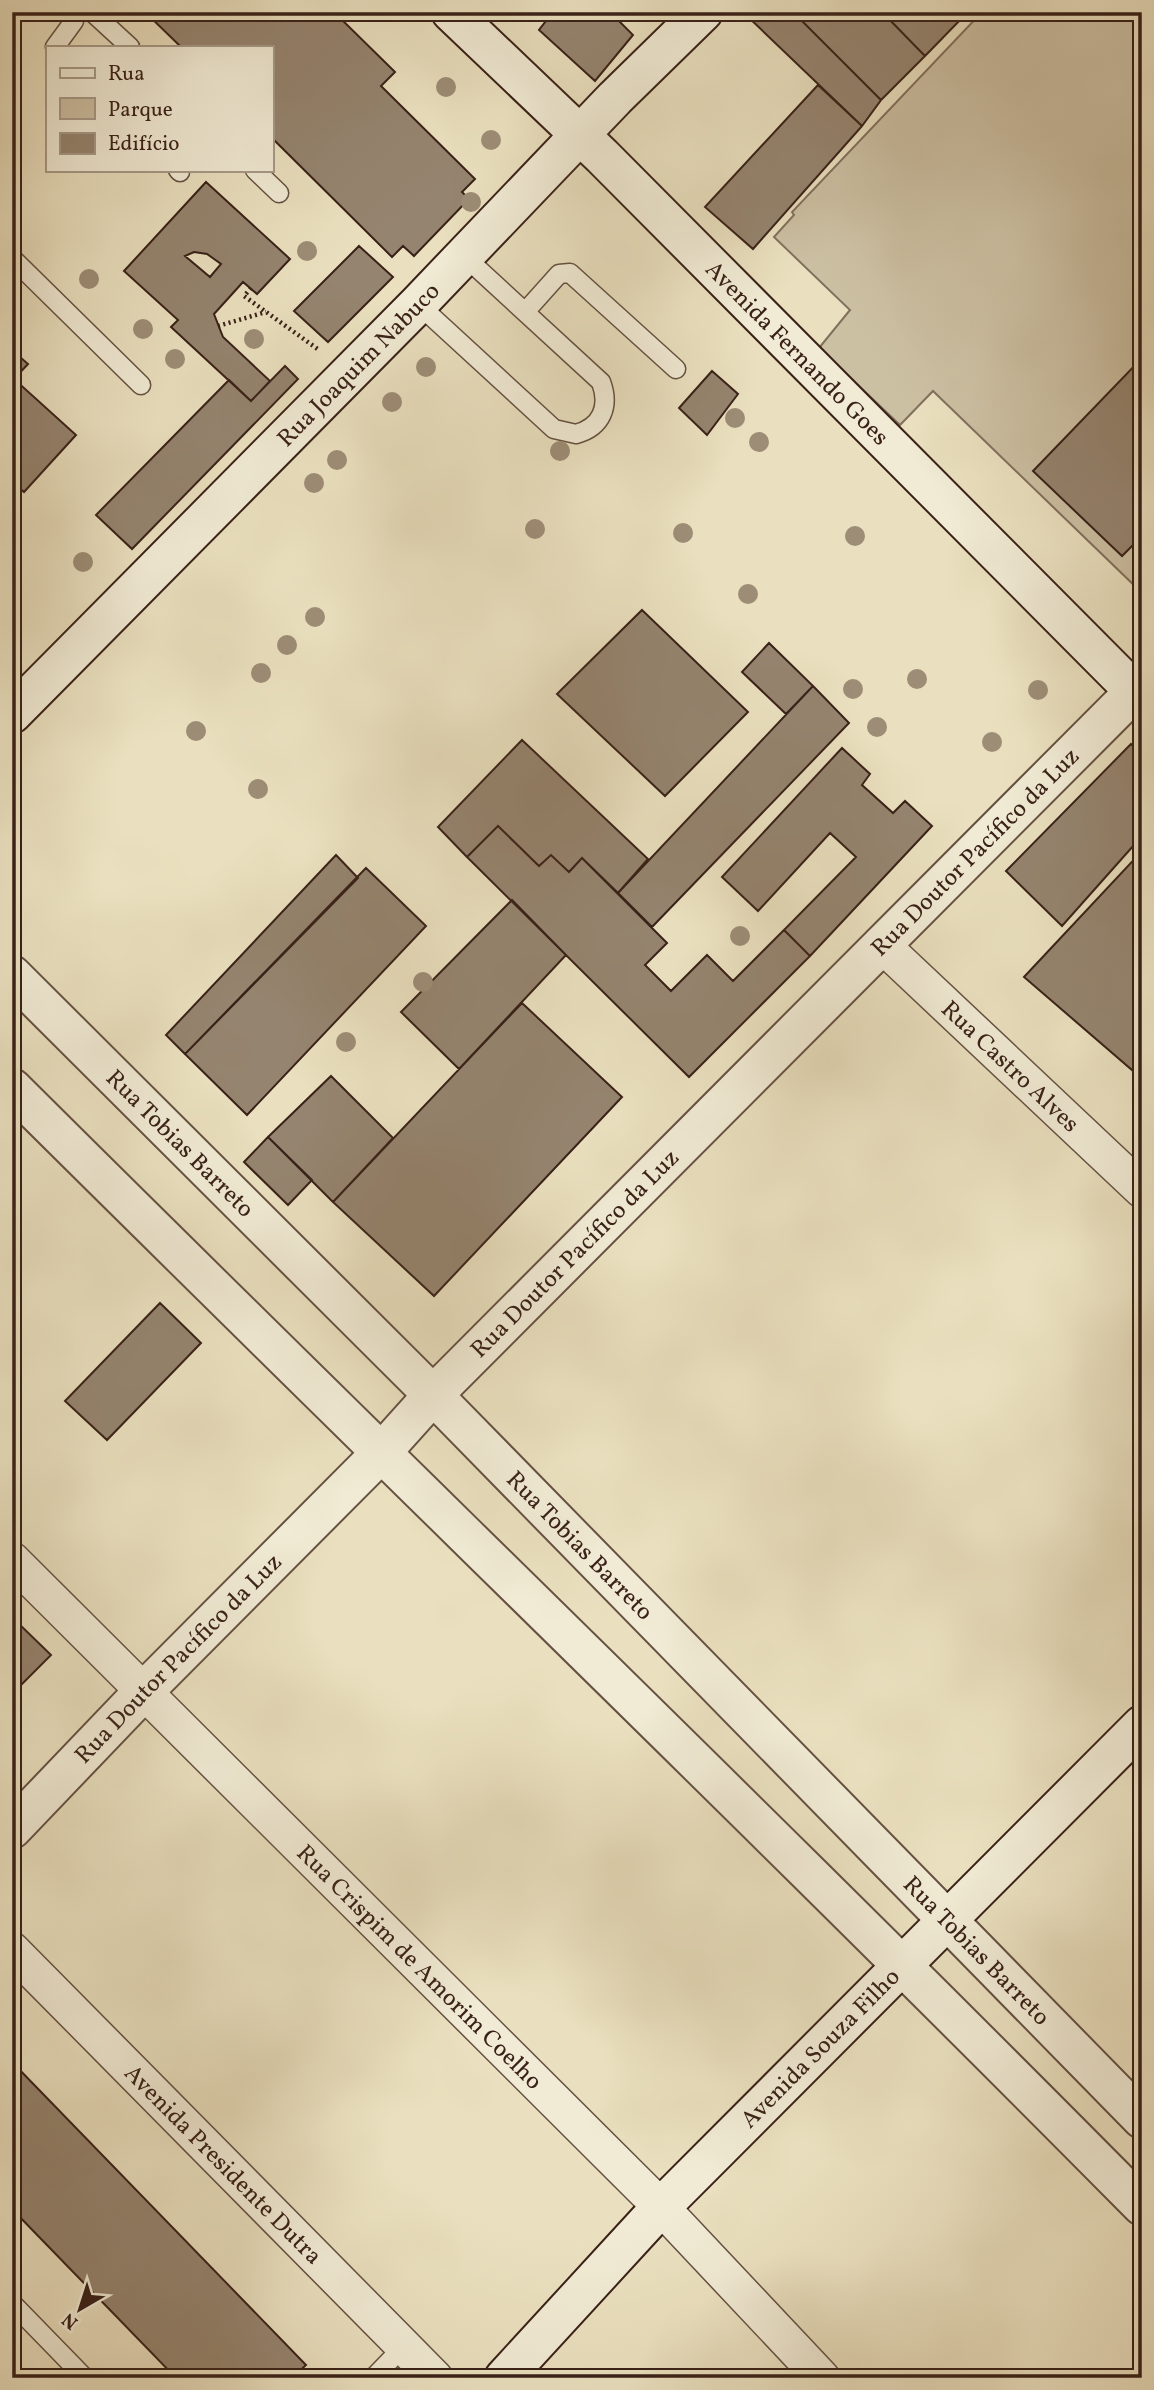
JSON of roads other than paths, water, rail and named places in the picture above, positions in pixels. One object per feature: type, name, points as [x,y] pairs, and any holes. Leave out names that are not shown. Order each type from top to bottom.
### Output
[{"type":"street","name":"Avenida Fernando Goes","points":[[450,12],[580,135],[1139,692]]},
{"type":"street","name":"Rua Joaquim Nabuco","points":[[12,714],[703,12]]},
{"type":"street","name":"Rua Doutor Pacífico da Luz","points":[[12,1829],[145,1690],[380,1454],[433,1395],[881,944],[1139,692]]},
{"type":"street","name":"Rua Castro Alves","points":[[881,944],[1142,1190]]},
{"type":"street","name":"Rua Tobias Barreto","points":[[12,975],[433,1395],[946,1922],[1142,2119]]},
{"type":"street","points":[[12,1088],[380,1454],[904,1965],[1142,2206]]},
{"type":"street","name":"Rua Crispim de Amorim Coelho","points":[[12,1560],[662,2207],[822,2378]]},
{"type":"street","name":"Avenida Souza Filho","points":[[504,2378],[662,2207],[1142,1725]]},
{"type":"street","name":"Avenida Presidente Dutra","points":[[12,1950],[435,2378]]},
{"type":"lane","points":[[92,12],[129,46]]},
{"type":"lane","points":[[56,46],[74,15]]},
{"type":"lane","points":[[257,172],[279,193]]},
{"type":"lane","points":[[418,303],[555,429],[565,434],[587,431],[603,415],[606,404],[601,382],[464,256]]},
{"type":"lane","points":[[12,258],[141,385]]},
{"type":"lane","points":[[525,312],[559,274],[570,273],[676,369]]},
{"type":"lane","points":[[12,2304],[85,2378]]},
{"type":"lane","points":[[373,2378],[404,2346]]}]
